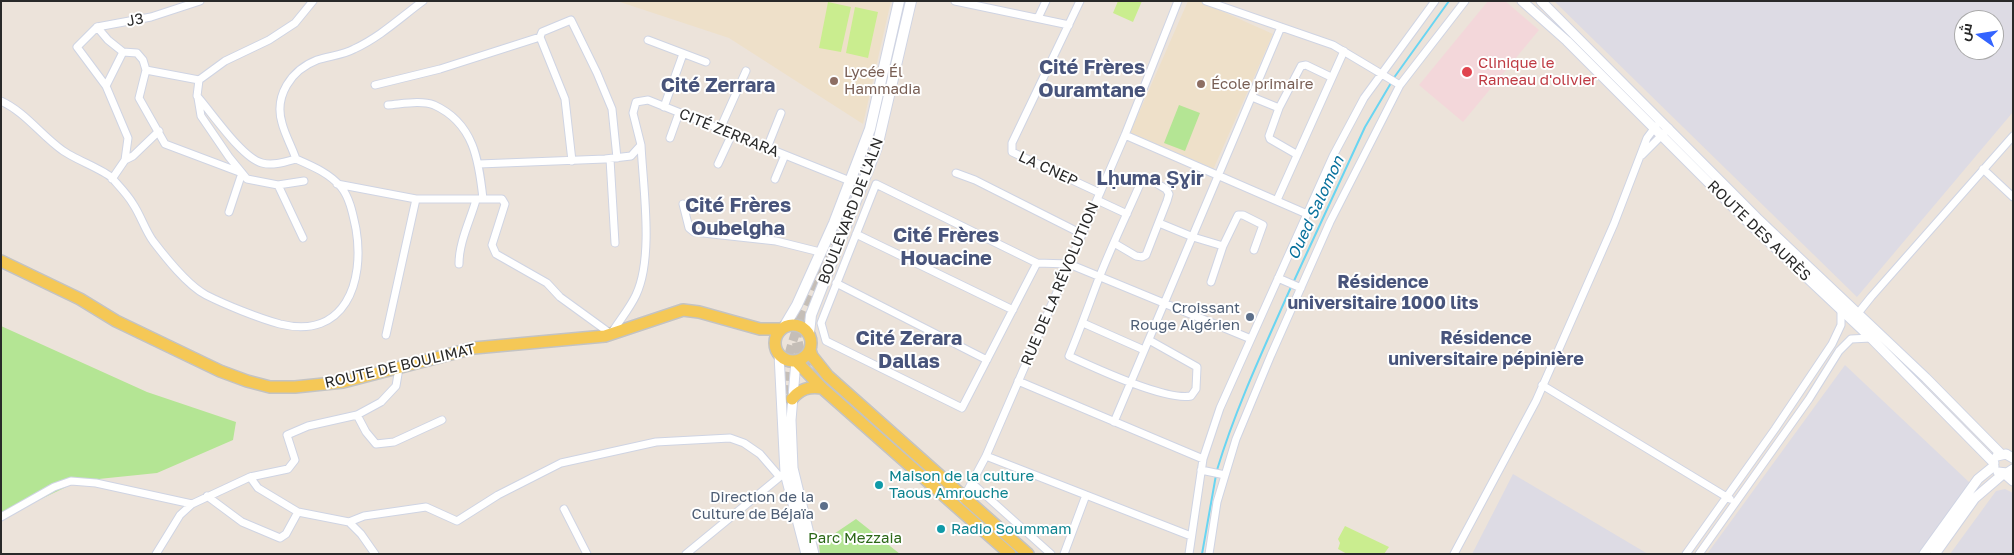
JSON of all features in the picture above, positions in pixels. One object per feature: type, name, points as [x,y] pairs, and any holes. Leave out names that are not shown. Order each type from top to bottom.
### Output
[{"type":"main road","name":"BOULEVARD DE L'ALN","points":[[782,328],[797,305],[850,182],[870,128],[899,1]]},
{"type":"main road","name":"BOULEVARD DE L'ALN","points":[[809,332],[811,315],[877,148],[911,1]]},
{"type":"main road","name":"ROUTE DE BOULIMAT","points":[[1,261],[80,298],[116,322],[220,370],[247,381],[270,387],[295,387],[343,382],[474,348],[581,339],[611,334],[683,310],[699,312],[760,329],[766,332],[777,349]]},
{"type":"main road","points":[[797,325],[809,332],[812,341],[806,356],[796,361],[786,360],[777,349],[776,336],[782,328],[797,325]]},
{"type":"main road","name":"ROUTE DE BOULIMAT","points":[[760,329],[782,328]]},
{"type":"main road","points":[[810,350],[812,356],[828,376],[1028,554]]},
{"type":"main road","points":[[796,361],[822,388],[1010,554]]},
{"type":"main road","points":[[792,399],[802,390],[814,387],[822,388]]},
{"type":"street","name":"J3","points":[[97,27],[151,17],[200,1]]},
{"type":"street","points":[[304,181],[278,185],[247,179],[228,157],[201,116],[197,96],[199,80],[225,61],[269,40],[295,23],[312,1]]},
{"type":"street","points":[[1,101],[19,110],[39,132],[63,151],[110,176],[133,203],[152,240],[189,281],[205,294],[281,324],[318,326],[342,310],[351,295],[357,270],[358,240],[353,212],[342,188],[329,175],[296,159],[282,125],[279,111],[282,91],[293,75],[315,61],[352,50],[378,37],[422,1]]},
{"type":"street","points":[[955,1],[1069,24]]},
{"type":"street","points":[[1038,18],[1046,1]]},
{"type":"street","name":"LA CNEP","points":[[1080,1],[1012,143],[1012,152],[1098,196]]},
{"type":"street","name":"RUE DE LA RÉVOLUTION","points":[[957,507],[973,484],[986,456],[1124,135],[1178,1]]},
{"type":"street","points":[[1206,1],[1333,45],[1400,85]]},
{"type":"street","points":[[1189,554],[1204,471],[1203,459],[1220,408],[1280,279],[1333,156],[1364,98],[1435,1]]},
{"type":"street","points":[[1209,554],[1223,475],[1299,287],[1400,85],[1465,1]]},
{"type":"street","name":"ROUTE DES AURÈS","points":[[1522,1],[1658,124]]},
{"type":"street","name":"ROUTE DES AURÈS","points":[[1541,1],[1658,124],[1757,218],[1836,299],[1926,378],[2002,454],[2009,454],[2013,458]]},
{"type":"street","points":[[376,85],[440,69],[540,37],[542,32],[571,20],[612,109],[615,243]]},
{"type":"street","points":[[112,179],[125,160],[128,138],[106,86],[77,47],[97,27],[108,40],[123,52],[137,53],[143,60],[146,70],[139,98],[165,144],[242,173]]},
{"type":"street","points":[[1114,422],[1281,27]]},
{"type":"street","points":[[540,37],[565,99],[572,161]]},
{"type":"street","points":[[648,40],[706,62]]},
{"type":"street","points":[[1276,200],[1344,51]]},
{"type":"street","points":[[106,86],[123,52]]},
{"type":"street","points":[[664,106],[683,54]]},
{"type":"street","points":[[1296,154],[1270,139],[1269,136],[1280,108],[1301,66],[1306,65],[1332,77]]},
{"type":"street","points":[[146,70],[199,80]]},
{"type":"street","points":[[720,129],[746,71]]},
{"type":"street","points":[[197,96],[245,154],[262,163],[279,164],[296,159]]},
{"type":"street","points":[[1252,97],[1280,108]]},
{"type":"street","name":"CITÉ ZERRARA","points":[[641,145],[633,113],[636,102],[648,100],[850,182]]},
{"type":"street","points":[[388,105],[413,103],[433,105],[457,120],[468,134],[479,164],[479,199],[462,242],[459,264]]},
{"type":"street","points":[[670,138],[679,113]]},
{"type":"street","points":[[767,148],[781,114]]},
{"type":"street","points":[[1454,554],[1542,385],[1614,224],[1646,138],[1658,124]]},
{"type":"street","points":[[125,160],[133,156],[158,131]]},
{"type":"street","points":[[1640,157],[1666,132]]},
{"type":"street","points":[[718,164],[732,134]]},
{"type":"street","points":[[1124,135],[1307,214]]},
{"type":"street","points":[[1855,317],[2013,136]]},
{"type":"street","points":[[337,184],[416,199],[502,199],[505,204],[492,245],[496,254],[547,283],[560,296],[611,334],[636,295],[641,277],[646,230],[641,145]]},
{"type":"street","points":[[479,164],[572,161],[631,156],[641,145]]},
{"type":"street","points":[[775,179],[785,155]]},
{"type":"street","points":[[1983,170],[2013,197]]},
{"type":"street","points":[[229,212],[242,173]]},
{"type":"street","points":[[956,173],[975,180],[1082,234]]},
{"type":"street","points":[[865,178],[1037,263],[1069,264],[1251,339]]},
{"type":"street","points":[[1114,243],[1142,257],[1148,251],[1169,194],[1166,188],[1149,180],[1141,182],[1114,243],[1069,356],[1131,383],[1182,398],[1191,396],[1196,389],[1197,367],[1149,340]]},
{"type":"street","points":[[876,184],[820,323],[826,340],[962,408],[1037,263]]},
{"type":"street","points":[[278,185],[303,238]]},
{"type":"street","points":[[1098,196],[1127,214]]},
{"type":"street","points":[[386,335],[416,199]]},
{"type":"street","points":[[683,204],[688,228],[694,232],[776,242],[820,252]]},
{"type":"street","points":[[1211,282],[1223,246],[1238,215],[1243,215],[1263,225],[1254,250]]},
{"type":"street","points":[[1159,223],[1192,237],[1223,246]]},
{"type":"street","points":[[856,234],[1013,310]]},
{"type":"street","points":[[1280,279],[1299,287]]},
{"type":"street","points":[[836,283],[987,360]]},
{"type":"street","name":"ROUTE DES AURÈS","points":[[1836,299],[1841,311],[1855,317],[1871,338],[1994,464],[1997,471],[2007,472]]},
{"type":"street","points":[[1686,554],[1832,344],[1840,329],[1841,311]]},
{"type":"street","points":[[1083,323],[1144,350]]},
{"type":"street","points":[[1699,554],[1809,399],[1839,351],[1851,339],[1871,338]]},
{"type":"street","points":[[1832,344],[1839,351]]},
{"type":"street","points":[[777,349],[782,475],[806,554]]},
{"type":"street","points":[[796,361],[792,399],[793,468],[814,554]]},
{"type":"street","points":[[156,554],[180,515],[192,504],[206,496],[216,494],[235,482],[288,469],[295,460],[287,435],[308,426],[357,415],[381,402],[396,386],[399,368]]},
{"type":"street","points":[[1018,381],[1203,459]]},
{"type":"street","points":[[1542,385],[1736,502]]},
{"type":"street","points":[[357,415],[366,432],[376,444],[394,442],[442,420]]},
{"type":"street","points":[[250,477],[258,488],[298,512],[349,522],[364,516],[426,507],[457,521],[498,495],[561,463],[656,442],[730,438],[760,454],[782,475]]},
{"type":"street","points":[[1924,554],[1978,480],[1994,464],[1997,456],[2013,447]]},
{"type":"street","points":[[986,456],[1191,536]]},
{"type":"street","points":[[1204,471],[1223,475]]},
{"type":"street","points":[[1934,554],[1975,498],[2007,472],[2013,481]]},
{"type":"street","points":[[686,554],[782,475]]},
{"type":"street","points":[[1,517],[54,487],[70,481],[96,483],[192,504]]},
{"type":"street","points":[[973,484],[1050,554]]},
{"type":"street","points":[[1064,554],[1086,495]]},
{"type":"street","points":[[206,496],[242,522],[280,538],[286,534],[298,512]]},
{"type":"street","points":[[564,509],[587,554]]},
{"type":"street","points":[[349,522],[361,534],[375,554]]},
{"type":"shaded area","name":"Lycée Él Hammadia","points":[[617,1],[891,1],[863,124],[729,38]]},
{"type":"shaded area","name":"École primaire","points":[[1188,1],[1199,1],[1273,34],[1213,170],[1130,133]]},
{"type":"shaded area","name":"Clinique le Rameau d'olivier","points":[[1488,1],[1505,1],[1539,30],[1463,122],[1419,85]]},
{"type":"shaded area","points":[[1554,1],[2013,1],[2013,112],[1857,297]]},
{"type":"shaded area","points":[[1845,365],[1970,483],[1919,554],[1707,554]]},
{"type":"shaded area","points":[[1513,474],[1648,554],[1472,554]]},
{"type":"shaded area","points":[[2005,489],[2013,493],[2013,554],[1950,554],[1996,491]]},
{"type":"green space","points":[[1118,1],[1142,1],[1133,22],[1113,13]]},
{"type":"green space","points":[[828,2],[851,7],[841,52],[819,48]]},
{"type":"green space","points":[[855,7],[878,12],[868,58],[846,53]]},
{"type":"green space","points":[[1179,105],[1200,113],[1185,151],[1164,143]]},
{"type":"green space","points":[[1,326],[147,392],[236,422],[233,440],[157,473],[79,481],[1,518]]},
{"type":"green space","name":"Parc Mezzaia","points":[[856,519],[900,554],[820,554],[819,544]]},
{"type":"green space","points":[[1345,526],[1389,547],[1384,554],[1347,554],[1338,549],[1340,543],[1338,539]]},
{"type":"waterway","name":"Oued Salomon","points":[[1393,79],[1449,1]]},
{"type":"waterway","name":"Oued Salomon","points":[[1293,283],[1365,127],[1391,83]]},
{"type":"waterway","name":"Oued Salomon","points":[[1217,470],[1242,400],[1291,287]]},
{"type":"waterway","name":"Oued Salomon","points":[[1202,554],[1216,475]]},
{"type":"tunnel","points":[[820,379],[800,354],[796,337],[797,329],[831,236]]},
{"type":"tunnel","points":[[784,394],[788,361],[797,329]]},
{"type":"place","name":"Clinique le Rameau d'olivier","points":[[1467,72]]},
{"type":"place","name":"Lycée Él Hammadia","points":[[834,81]]},
{"type":"place","name":"École primaire","points":[[1201,84]]},
{"type":"place","name":"Croissant Rouge Algérien","points":[[1250,317]]},
{"type":"place","name":"Maison de la culture Taous Amrouche","points":[[879,485]]},
{"type":"place","name":"Direction de la Culture de Béjaïa","points":[[824,506]]},
{"type":"place","name":"Radio Soummam","points":[[941,529]]},
{"type":"district","name":"Cité Frères Ouramtane","points":[[1092,80]]},
{"type":"district","name":"Cité Zerrara","points":[[718,86]]},
{"type":"district","name":"Lḥuma Ṣɣir","points":[[1150,179]]},
{"type":"district","name":"Cité Frères Oubelgha","points":[[738,218]]},
{"type":"district","name":"Cité Frères Houacine","points":[[946,248]]},
{"type":"district","name":"Résidence universitaire 1000 lits","points":[[1383,292]]},
{"type":"district","name":"Résidence universitaire pépinière","points":[[1486,348]]},
{"type":"district","name":"Cité Zerara Dallas","points":[[909,350]]}]
